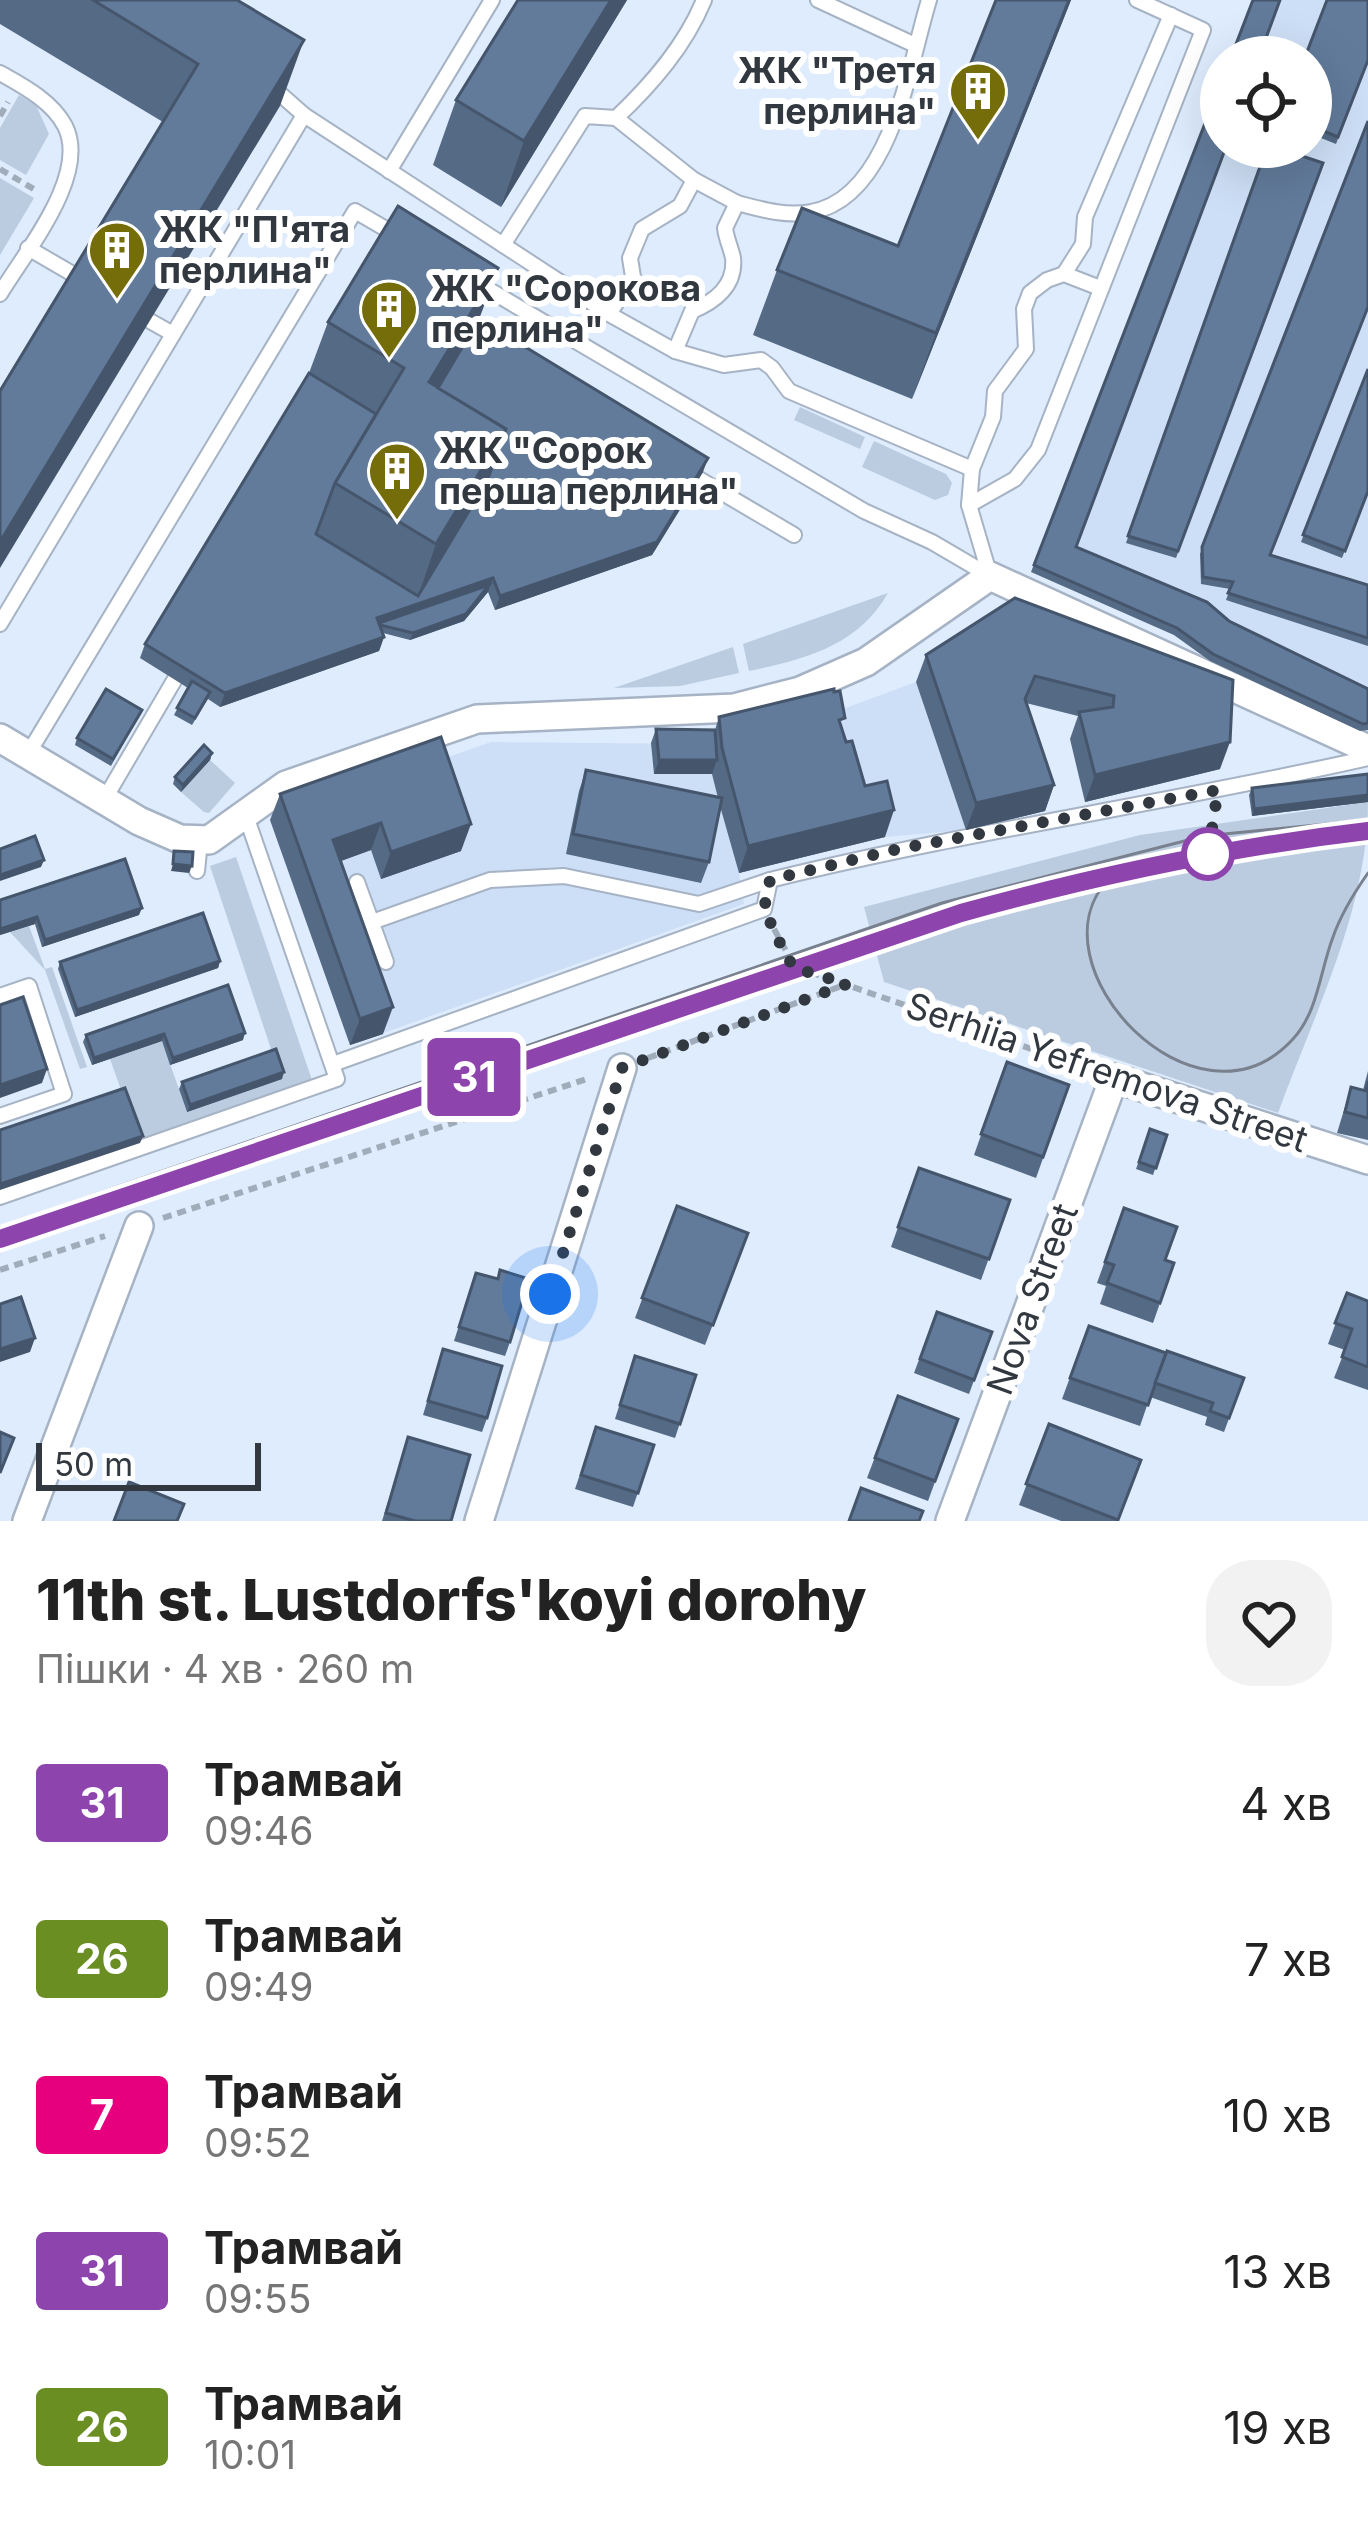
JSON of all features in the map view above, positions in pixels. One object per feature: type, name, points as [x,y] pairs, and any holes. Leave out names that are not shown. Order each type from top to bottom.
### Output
[{"type":"street","points":[[0,738],[104,800],[180,839],[200,841],[222,833],[286,784],[477,719],[734,708],[800,692],[866,662],[990,576],[1368,753]]},
{"type":"street","points":[[479,1521],[622,1068]]},
{"type":"street","name":"Serhiia Yefremova Street","points":[[1114,1078],[1368,1160]]},
{"type":"street","name":"Nova Street","points":[[950,1521],[1114,1078]]},
{"type":"street","points":[[27,1521],[139,1226]]},
{"type":"lane","points":[[389,171],[492,0]]},
{"type":"lane","points":[[616,118],[648,88],[704,0]]},
{"type":"lane","points":[[818,0],[915,45]]},
{"type":"lane","points":[[503,245],[585,116],[616,118],[694,180],[736,203],[808,214],[835,206],[858,188],[876,164],[929,0]]},
{"type":"lane","points":[[969,505],[1015,479],[1038,450],[1204,30],[1138,0]]},
{"type":"lane","points":[[990,576],[969,505],[972,469],[993,417],[995,391],[1026,349],[1024,310],[1030,293],[1064,274],[1083,244],[1085,217],[1171,15]]},
{"type":"lane","points":[[0,73],[50,106],[67,128],[71,158],[67,183],[0,294]]},
{"type":"lane","points":[[264,82],[304,115],[389,171],[675,351],[724,365],[761,361],[789,391],[972,469]]},
{"type":"lane","points":[[0,624],[304,115]]},
{"type":"lane","points":[[610,314],[633,277],[630,259],[642,229],[680,206],[694,180]]},
{"type":"lane","points":[[675,351],[692,311],[723,292],[731,275],[733,258],[724,228],[736,203]]},
{"type":"lane","points":[[28,754],[355,211],[411,244]]},
{"type":"lane","points":[[28,248],[83,280]]},
{"type":"lane","points":[[1064,274],[1100,288]]},
{"type":"lane","points":[[466,276],[864,511],[932,542],[990,576]]},
{"type":"lane","points":[[151,321],[173,334]]},
{"type":"lane","points":[[699,479],[794,535]]},
{"type":"lane","points":[[104,800],[175,679]]},
{"type":"lane","points":[[372,922],[490,880],[564,876],[699,904],[770,880],[898,849],[1171,800],[1368,753]]},
{"type":"lane","points":[[0,1197],[338,1079],[337,1063],[250,813]]},
{"type":"lane","points":[[197,871],[200,841]]},
{"type":"lane","points":[[337,1063],[764,909],[770,880]]},
{"type":"lane","points":[[357,882],[386,962]]},
{"type":"lane","points":[[0,996],[29,986],[64,1094],[0,1116]]},
{"type":"path","points":[[0,169],[56,202]]},
{"type":"path","name":"Serhiia Yefremova Street","points":[[764,909],[795,968],[1114,1078]]},
{"type":"path","points":[[0,1270],[622,1068],[847,984]]},
{"type":"shaded area","points":[[1255,0],[1368,0],[1368,730],[1360,731],[1210,661],[1174,635],[1031,572],[1212,168],[1332,168],[1332,36],[1241,36]]},
{"type":"shaded area","points":[[19,95],[36,105],[49,134],[26,175],[0,160],[0,128]]},
{"type":"shaded area","points":[[0,178],[34,198],[0,255]]},
{"type":"shaded area","points":[[800,407],[865,437],[860,449],[794,420]]},
{"type":"shaded area","points":[[874,441],[946,474],[952,483],[948,495],[935,500],[862,467]]},
{"type":"shaded area","points":[[888,593],[846,638],[810,655],[749,671],[743,644]]},
{"type":"shaded area","points":[[733,647],[739,673],[680,686],[614,688]]},
{"type":"shaded area","points":[[916,682],[966,830],[885,837],[739,873],[744,904],[350,1045],[270,820],[491,742],[710,744],[824,716]]},
{"type":"shaded area","points":[[210,760],[235,783],[209,813],[181,792]]},
{"type":"shaded area","points":[[1368,802],[1366,842],[1349,921],[1278,1113],[884,982],[864,907],[1140,835]]},
{"type":"shaded area","points":[[236,857],[313,1083],[140,1143],[110,1059],[162,1041],[187,1112],[281,1079],[210,866]]},
{"type":"shaded area","points":[[29,926],[45,969],[52,967],[87,1067],[80,1069],[45,970],[10,932]]},
{"type":"building","name":"ЖК \"П'ята перлина\"","points":[[93,0],[237,0],[304,40],[0,542],[0,391],[198,64]]},
{"type":"building","points":[[518,0],[611,0],[524,141],[456,100]]},
{"type":"building","name":"ЖК \"Третя перлина\"","points":[[996,0],[1069,0],[936,333],[777,270],[802,208],[898,246]]},
{"type":"building","points":[[1253,0],[1280,0],[1267,36],[1239,36]]},
{"type":"building","points":[[1327,0],[1368,0],[1368,60],[1338,137],[1332,135],[1332,36],[1313,36]]},
{"type":"building","points":[[1368,121],[1368,307],[1270,555],[1368,585],[1368,638],[1228,593],[1233,582],[1203,577],[1202,547]]},
{"type":"building","points":[[1200,136],[1200,168],[1218,168],[1076,547],[1207,602],[1229,621],[1368,689],[1368,723],[1213,654],[1177,628],[1034,565]]},
{"type":"building","points":[[1259,168],[1321,168],[1178,551],[1128,536]]},
{"type":"building","points":[[398,206],[498,268],[429,382],[506,429],[436,544],[335,483],[404,368],[328,322]]},
{"type":"building","points":[[479,319],[708,458],[657,542],[500,596],[493,578],[377,618],[384,637],[225,693],[145,644],[309,373],[376,414],[335,483],[316,534],[418,596],[487,481],[506,429],[438,388]]},
{"type":"building","points":[[1368,369],[1368,491],[1345,551],[1303,535]]},
{"type":"building","points":[[489,585],[466,614],[413,633],[379,623]]},
{"type":"building","points":[[1015,598],[1233,680],[1230,742],[1095,775],[1079,712],[1113,707],[1114,696],[1035,676],[1025,699],[1054,785],[976,803],[926,655]]},
{"type":"building","points":[[192,681],[210,692],[195,718],[177,708]]},
{"type":"building","points":[[106,689],[142,710],[113,759],[77,738]]},
{"type":"building","points":[[840,691],[845,718],[839,720],[846,742],[852,741],[865,786],[887,781],[894,810],[748,846],[722,748],[719,717]]},
{"type":"building","points":[[656,729],[715,730],[717,760],[659,760]]},
{"type":"building","points":[[441,737],[471,824],[391,852],[381,823],[333,840],[393,1007],[360,1019],[280,794]]},
{"type":"building","points":[[204,745],[212,753],[183,785],[175,777]]},
{"type":"building","points":[[586,770],[722,798],[709,862],[573,834]]},
{"type":"building","points":[[1368,774],[1368,795],[1254,809],[1252,788]]},
{"type":"building","points":[[35,836],[44,860],[0,875],[0,849]]},
{"type":"building","points":[[174,851],[193,852],[192,866],[173,864]]},
{"type":"building","points":[[125,859],[142,908],[45,940],[37,917],[0,929],[0,900]]},
{"type":"building","points":[[203,913],[220,961],[77,1010],[60,962]]},
{"type":"building","points":[[228,985],[245,1033],[173,1058],[164,1034],[94,1058],[86,1035]]},
{"type":"building","points":[[23,997],[47,1069],[0,1085],[0,1005]]},
{"type":"building","points":[[276,1049],[284,1072],[190,1105],[182,1082]]},
{"type":"building","points":[[1007,1062],[1069,1085],[1043,1157],[981,1134]]},
{"type":"building","points":[[1368,1081],[1368,1118],[1345,1112],[1351,1087],[1366,1091]]},
{"type":"building","points":[[125,1088],[143,1136],[0,1184],[0,1130]]},
{"type":"building","points":[[1150,1129],[1167,1135],[1156,1168],[1139,1162]]},
{"type":"building","points":[[919,1168],[1010,1200],[989,1259],[898,1227]]},
{"type":"building","points":[[677,1206],[748,1233],[713,1325],[642,1298]]},
{"type":"building","points":[[1124,1208],[1177,1227],[1165,1260],[1174,1263],[1160,1303],[1107,1283],[1114,1265],[1105,1262]]},
{"type":"building","points":[[500,1270],[529,1279],[510,1342],[459,1327],[476,1273],[498,1279]]},
{"type":"building","points":[[1347,1293],[1368,1301],[1368,1367],[1342,1357],[1352,1329],[1335,1323]]},
{"type":"building","points":[[21,1297],[35,1338],[0,1349],[0,1304]]},
{"type":"building","points":[[937,1312],[992,1332],[974,1380],[920,1359]]},
{"type":"building","points":[[1089,1326],[1166,1353],[1148,1405],[1070,1378]]},
{"type":"building","points":[[443,1349],[502,1366],[487,1418],[428,1401]]},
{"type":"building","points":[[1167,1351],[1244,1378],[1229,1418],[1210,1411],[1213,1403],[1155,1383]]},
{"type":"building","points":[[635,1356],[696,1375],[680,1424],[620,1405]]},
{"type":"building","points":[[898,1396],[958,1419],[935,1481],[875,1458]]},
{"type":"building","points":[[1049,1424],[1141,1460],[1118,1520],[1026,1484]]},
{"type":"building","points":[[596,1427],[654,1445],[638,1493],[581,1475]]},
{"type":"building","points":[[0,1432],[14,1438],[0,1473]]},
{"type":"building","points":[[408,1437],[470,1455],[451,1521],[415,1521],[386,1513]]},
{"type":"building","points":[[129,1482],[184,1504],[177,1521],[114,1521]]},
{"type":"building","points":[[861,1488],[923,1511],[919,1521],[849,1521]]},
{"type":"tram line","points":[[0,1227],[942,903],[1204,836],[1368,820]]},
{"type":"tram line","name":"31","points":[[0,1239],[961,913],[1119,871],[1280,840],[1368,831]]},
{"type":"tram line","points":[[1140,867],[1270,842]]},
{"type":"tram line","points":[[1139,858],[1109,879],[1089,914],[1090,954],[1106,994],[1134,1030],[1171,1057],[1212,1071],[1254,1066],[1293,1039],[1313,1004],[1340,920],[1368,873]]},
{"type":"place","name":"ЖК \"Третя перлина\"","points":[[978,142]]},
{"type":"place","name":"ЖК \"П'ята перлина\"","points":[[117,301]]},
{"type":"place","name":"ЖК \"Сорокова перлина\"","points":[[389,360]]},
{"type":"place","name":"ЖК \"Сорок перша перлина\"","points":[[397,522]]},
{"type":"route","points":[[550,1294],[622,1068],[847,984],[795,968],[786,956],[764,909],[770,880],[898,849],[1218,790],[1208,854]]}]
